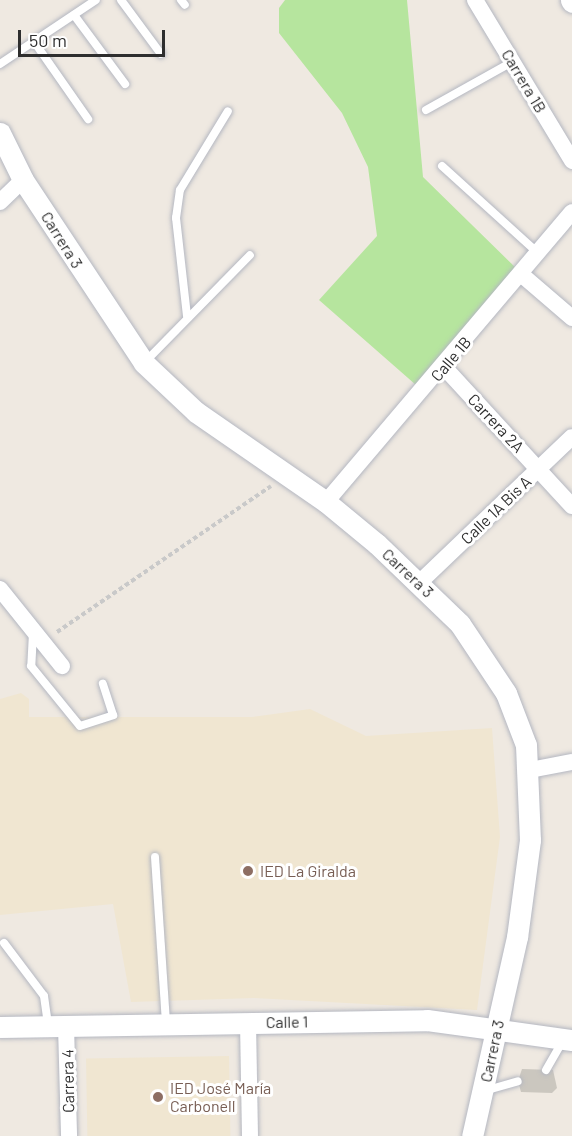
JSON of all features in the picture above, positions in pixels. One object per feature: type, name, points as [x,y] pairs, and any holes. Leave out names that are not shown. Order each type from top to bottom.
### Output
[{"type":"street","name":"Carrera 1B","points":[[475,0],[572,161]]},
{"type":"street","name":"Carrera 3","points":[[0,133],[23,180],[144,363],[196,411],[326,502],[419,583],[460,624],[493,668],[518,718],[530,770],[525,889],[472,1136]]},
{"type":"street","points":[[0,202],[23,180]]},
{"type":"street","name":"Calle 1B","points":[[326,502],[444,367],[572,212]]},
{"type":"street","points":[[522,275],[572,318]]},
{"type":"street","name":"Carrera 2A","points":[[444,367],[572,506]]},
{"type":"street","name":"Calle 1A Bis A","points":[[419,583],[572,437]]},
{"type":"street","points":[[0,589],[62,666]]},
{"type":"street","points":[[530,770],[572,762]]},
{"type":"street","name":"Calle 1","points":[[0,1027],[427,1020],[568,1039]]},
{"type":"street","points":[[248,1022],[250,1136]]},
{"type":"street","name":"Carrera 4","points":[[57,1026],[69,1136]]},
{"type":"lane","points":[[0,64],[35,43],[96,0]]},
{"type":"lane","points":[[121,0],[161,54]]},
{"type":"lane","points":[[74,15],[124,84]]},
{"type":"lane","points":[[35,43],[88,119]]},
{"type":"lane","points":[[426,110],[512,62]]},
{"type":"lane","points":[[187,316],[176,218],[180,190],[228,111]]},
{"type":"lane","points":[[442,166],[538,253]]},
{"type":"lane","points":[[144,363],[187,316],[250,255]]},
{"type":"lane","points":[[38,636],[31,666],[80,726],[113,715],[103,684]]},
{"type":"lane","points":[[155,857],[166,1024]]},
{"type":"lane","points":[[4,943],[44,996],[57,1026]]},
{"type":"lane","points":[[546,1070],[568,1039]]},
{"type":"lane","points":[[483,1091],[518,1081]]},
{"type":"path","points":[[38,636],[286,475]]},
{"type":"shaded area","name":"IED La Giralda","points":[[21,693],[29,699],[29,717],[252,717],[310,709],[366,736],[492,728],[500,837],[477,1010],[254,998],[131,1002],[113,904],[0,915],[0,699]]},
{"type":"shaded area","name":"IED José María Carbonell","points":[[229,1056],[230,1136],[87,1136],[86,1058]]},
{"type":"green space","points":[[285,0],[407,0],[423,177],[518,270],[416,385],[319,300],[377,236],[368,167],[342,113],[279,33],[279,8]]},
{"type":"building","points":[[522,1069],[553,1070],[557,1088],[552,1093],[521,1092],[518,1081]]},
{"type":"place","name":"IED La Giralda","points":[[248,871]]},
{"type":"place","name":"IED José María Carbonell","points":[[158,1097]]}]
